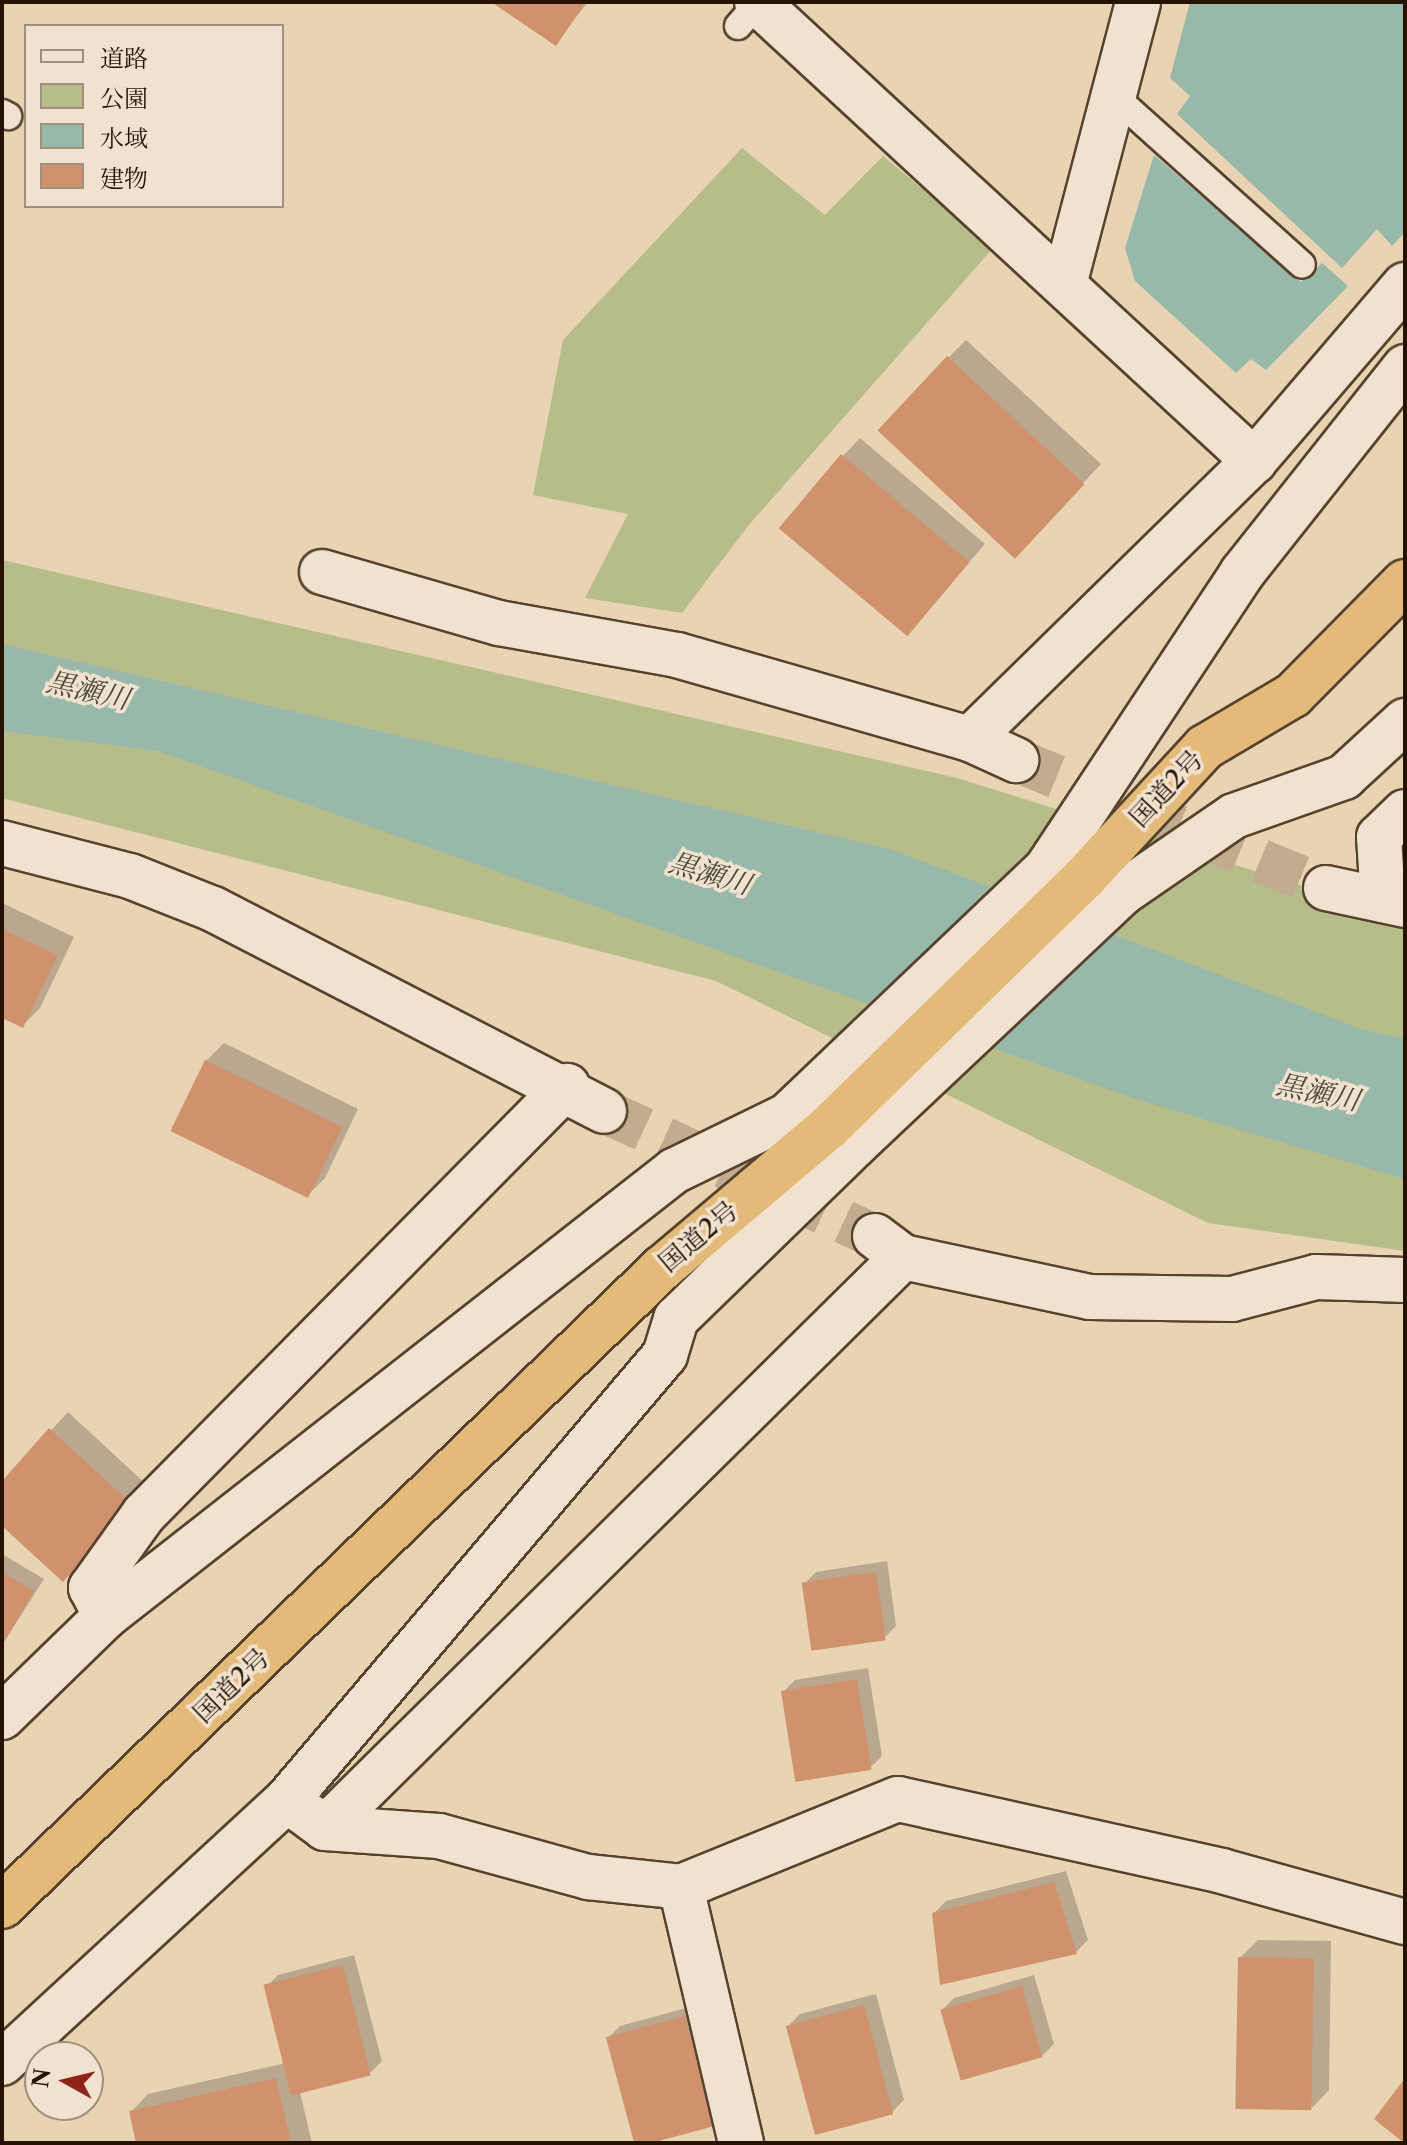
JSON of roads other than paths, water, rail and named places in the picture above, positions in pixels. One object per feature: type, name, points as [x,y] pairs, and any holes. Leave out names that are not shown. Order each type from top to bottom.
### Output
[{"type":"highway","points":[[1293,695],[1405,564]]},
{"type":"highway","name":"国道2号","points":[[2,1906],[662,1268],[843,1135],[1205,747],[1293,695],[1405,582]]},
{"type":"highway","points":[[1293,695],[1405,596]]},
{"type":"street","points":[[1065,281],[1138,2]]},
{"type":"street","points":[[751,10],[1065,281],[1254,461]]},
{"type":"street","points":[[970,739],[1254,461],[1405,285]]},
{"type":"street","points":[[1085,879],[1242,573],[1405,367]]},
{"type":"street","points":[[322,572],[499,623],[677,655],[970,739],[1016,760]]},
{"type":"street","points":[[2,1717],[106,1616],[674,1171],[787,1116],[1085,879],[1234,816],[1344,777],[1405,721]]},
{"type":"street","points":[[1326,888],[1394,903],[1379,837],[1405,812]]},
{"type":"street","points":[[2,843],[130,876],[213,909],[490,1056],[567,1086],[604,1111]]},
{"type":"street","points":[[106,1616],[91,1588],[144,1514],[567,1086]]},
{"type":"street","points":[[2,2063],[287,1800],[665,1355],[676,1319],[843,1135]]},
{"type":"street","points":[[325,1828],[889,1246],[1090,1297],[1232,1299],[1316,1277],[1405,1280]]},
{"type":"street","points":[[287,1800],[325,1828],[439,1836],[588,1877],[681,1887],[898,1799],[1222,1871],[1405,1922]]},
{"type":"street","points":[[681,1887],[741,2143]]},
{"type":"lane","points":[[1115,97],[1302,265]]},
{"type":"water","points":[[1190,2],[1405,2],[1405,232],[1392,246],[1377,229],[1342,268],[1177,114],[1190,96],[1170,78]]},
{"type":"water","points":[[1154,155],[1301,282],[1322,263],[1348,286],[1266,370],[1251,359],[1236,373],[1135,281],[1125,248]]},
{"type":"water","name":"黒瀬川","points":[[2,644],[890,849],[1361,1029],[1405,1039],[1405,1179],[1136,1099],[158,751],[2,731]]},
{"type":"tunnel","points":[[1016,760],[1326,888]]},
{"type":"tunnel","points":[[604,1111],[875,1236]]}]
